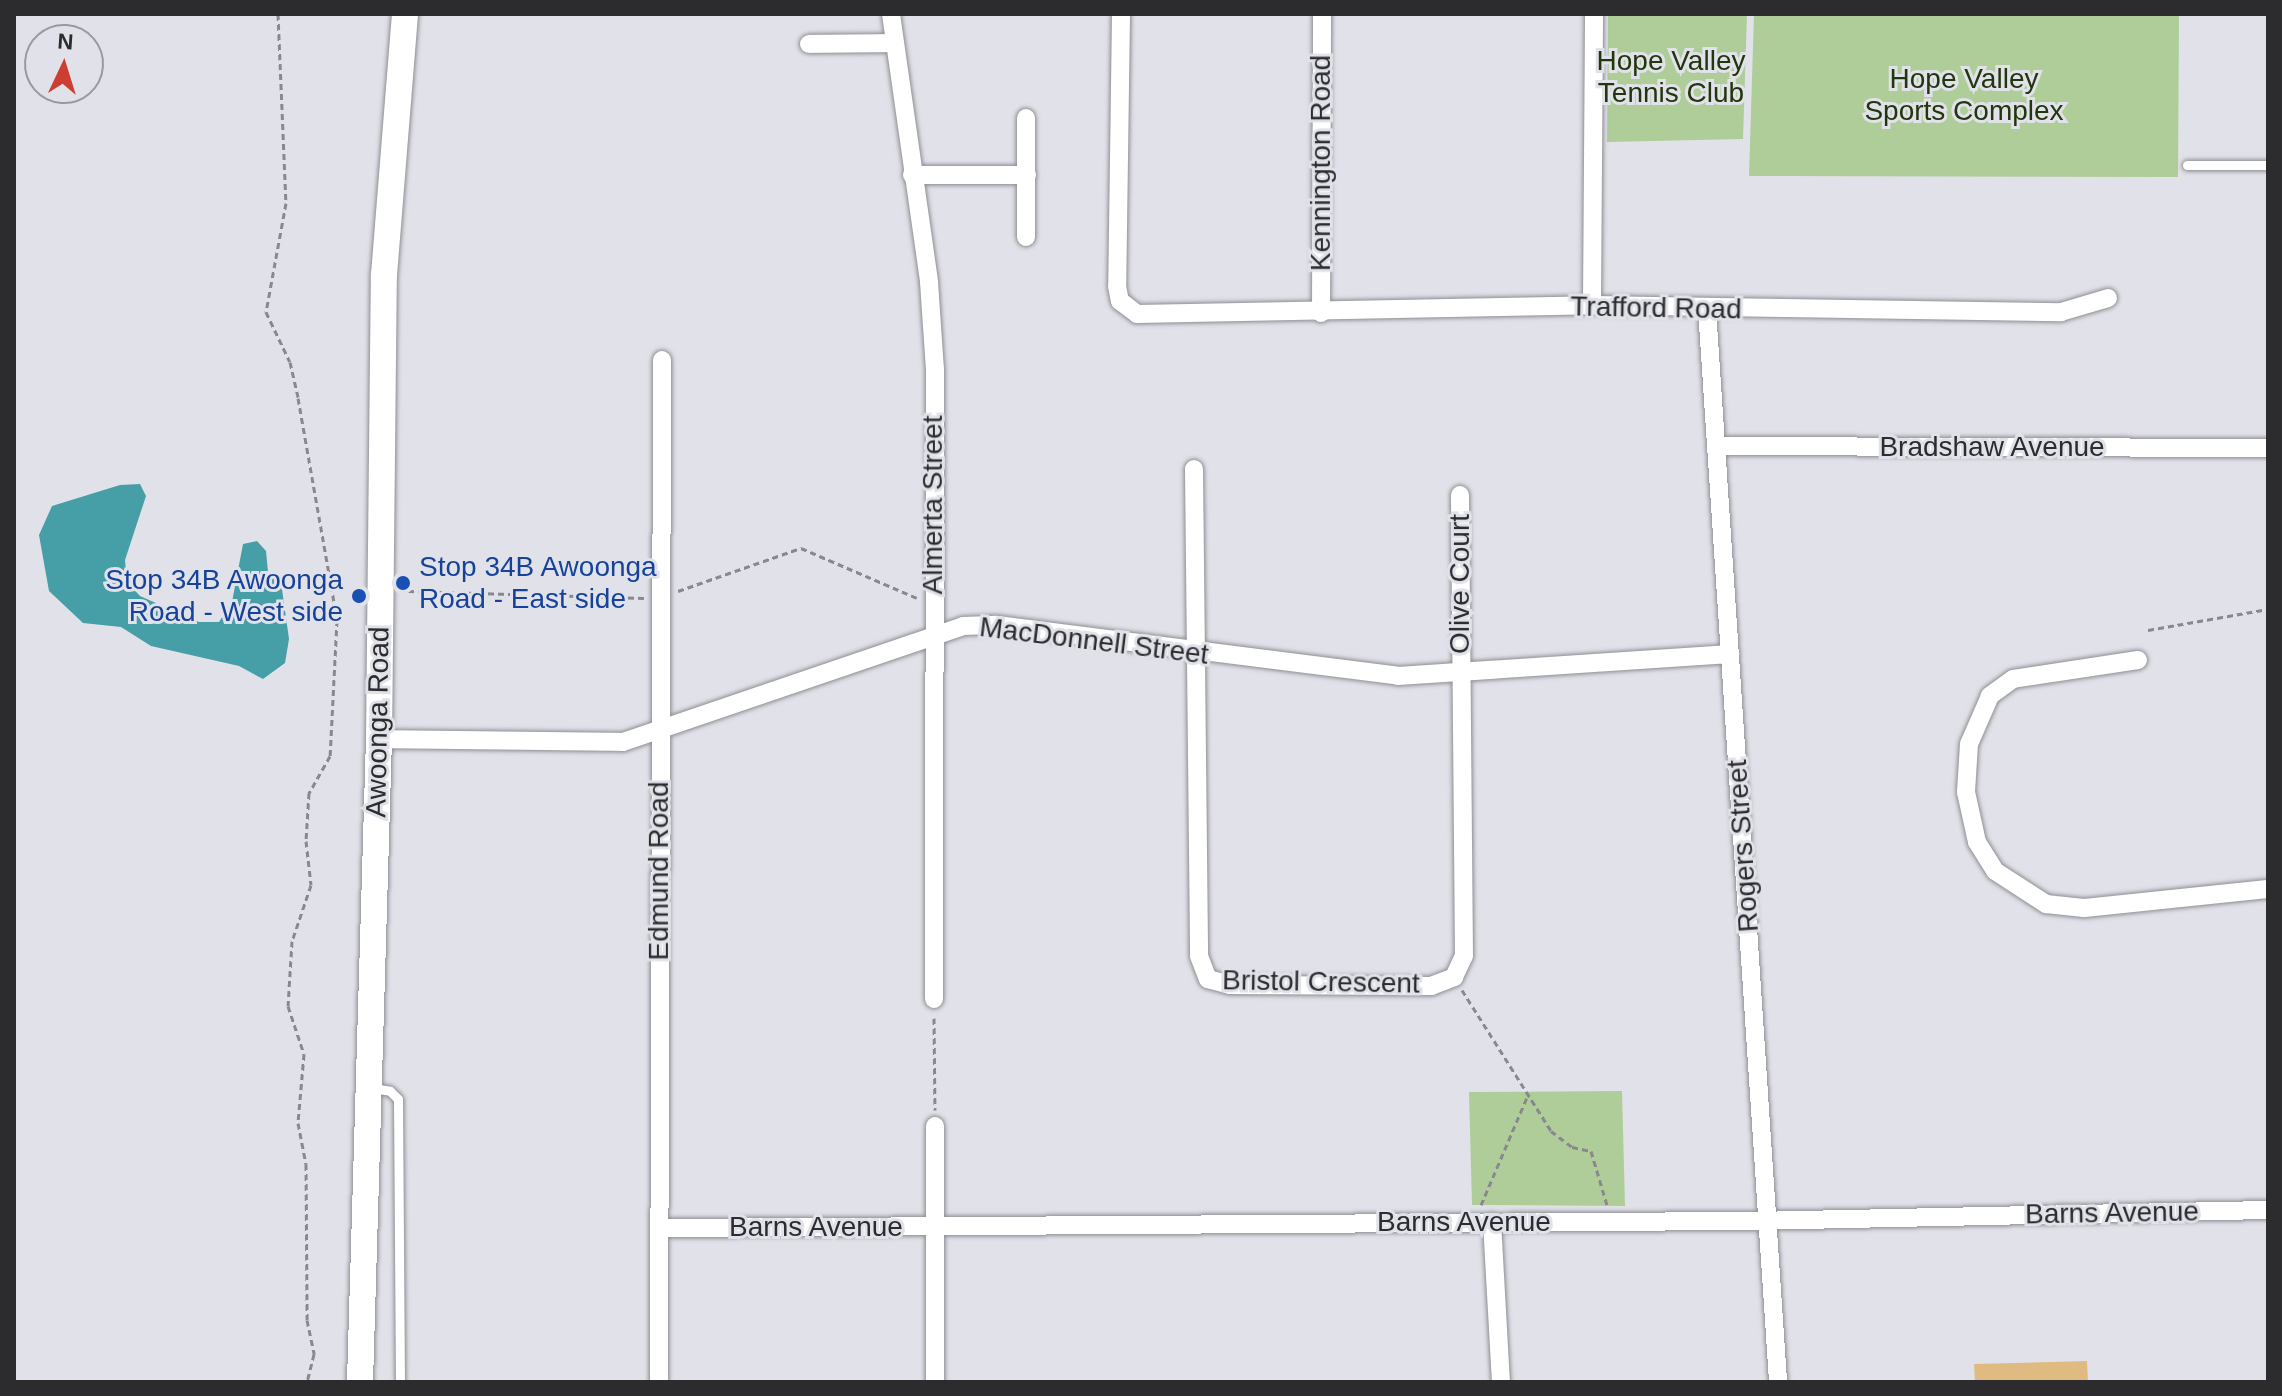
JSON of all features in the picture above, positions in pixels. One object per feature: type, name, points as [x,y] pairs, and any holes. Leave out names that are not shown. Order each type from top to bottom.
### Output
[{"type":"main road","name":"Awoonga Road","points":[[360,1382],[379,739],[384,275],[405,14]]},
{"type":"street","name":"Almerta Street","points":[[891,14],[891,43],[929,282],[935,369],[932,638],[934,999]]},
{"type":"street","name":"Trafford Road","points":[[1121,14],[1118,298],[1137,314],[1321,313],[1592,305],[2061,312],[2108,298]]},
{"type":"street","name":"Kennington Road","points":[[1321,313],[1322,14]]},
{"type":"street","points":[[1592,305],[1594,14]]},
{"type":"street","points":[[809,44],[891,43]]},
{"type":"street","points":[[1026,118],[1026,237]]},
{"type":"street","points":[[912,175],[1027,175]]},
{"type":"street","name":"Rogers Street","points":[[1707,309],[1778,1382]]},
{"type":"street","name":"Edmund Road","points":[[659,1382],[658,733],[662,360]]},
{"type":"street","name":"Bradshaw Avenue","points":[[1717,446],[2268,448]]},
{"type":"street","points":[[1194,469],[1195,653]]},
{"type":"street","name":"Olive Court","points":[[1460,495],[1460,674]]},
{"type":"street","name":"MacDonnell Street","points":[[379,739],[623,742],[658,733],[963,626],[997,625],[1356,673],[1460,674],[1730,654]]},
{"type":"street","name":"Bristol Crescent","points":[[1195,653],[1199,956],[1208,979],[1230,985],[1431,986],[1454,977],[1464,956],[1460,674]]},
{"type":"street","points":[[2138,660],[2013,679],[1990,696],[1969,744],[1966,792],[1977,842],[1995,871],[2046,904],[2084,908],[2268,889]]},
{"type":"street","points":[[935,1126],[935,1382]]},
{"type":"street","name":"Barns Avenue","points":[[660,1228],[1768,1221],[2268,1210]]},
{"type":"street","points":[[1483,1222],[1501,1382]]},
{"type":"lane","points":[[2187,165],[2268,165]]},
{"type":"lane","points":[[367,1088],[390,1091],[398,1099],[400,1382]]},
{"type":"path","points":[[278,14],[286,203],[266,312],[290,362],[337,620],[330,756],[309,793],[306,841],[311,885],[292,941],[288,1006],[304,1054],[298,1123],[306,1164],[307,1320],[314,1354],[307,1382]]},
{"type":"path","points":[[408,591],[659,598],[801,548],[933,604]]},
{"type":"path","points":[[2148,630],[2268,609]]},
{"type":"path","points":[[1454,977],[1551,1131],[1572,1147],[1591,1151],[1611,1221]]},
{"type":"path","points":[[934,999],[935,1126]]},
{"type":"path","points":[[1483,1222],[1528,1095]]},
{"type":"green space","name":"Hope Valley Tennis Club","points":[[1608,14],[1747,14],[1743,139],[1607,142]]},
{"type":"green space","name":"Hope Valley Sports Complex","points":[[1754,14],[2179,14],[2178,177],[1749,176]]},
{"type":"green space","points":[[1622,1091],[1625,1206],[1472,1205],[1469,1092]]},
{"type":"water","points":[[140,484],[146,496],[125,560],[127,582],[140,596],[199,622],[219,622],[232,602],[243,544],[257,541],[266,551],[268,572],[281,582],[289,639],[285,663],[263,679],[239,666],[151,646],[121,627],[83,623],[49,591],[39,535],[52,506],[120,485]]},
{"type":"building","points":[[2087,1361],[2088,1382],[1975,1382],[1974,1364]]},
{"type":"place","name":"Stop 34B Awoonga Road - East side","points":[[403,583]]},
{"type":"place","name":"Stop 34B Awoonga Road - West side","points":[[359,596]]}]
